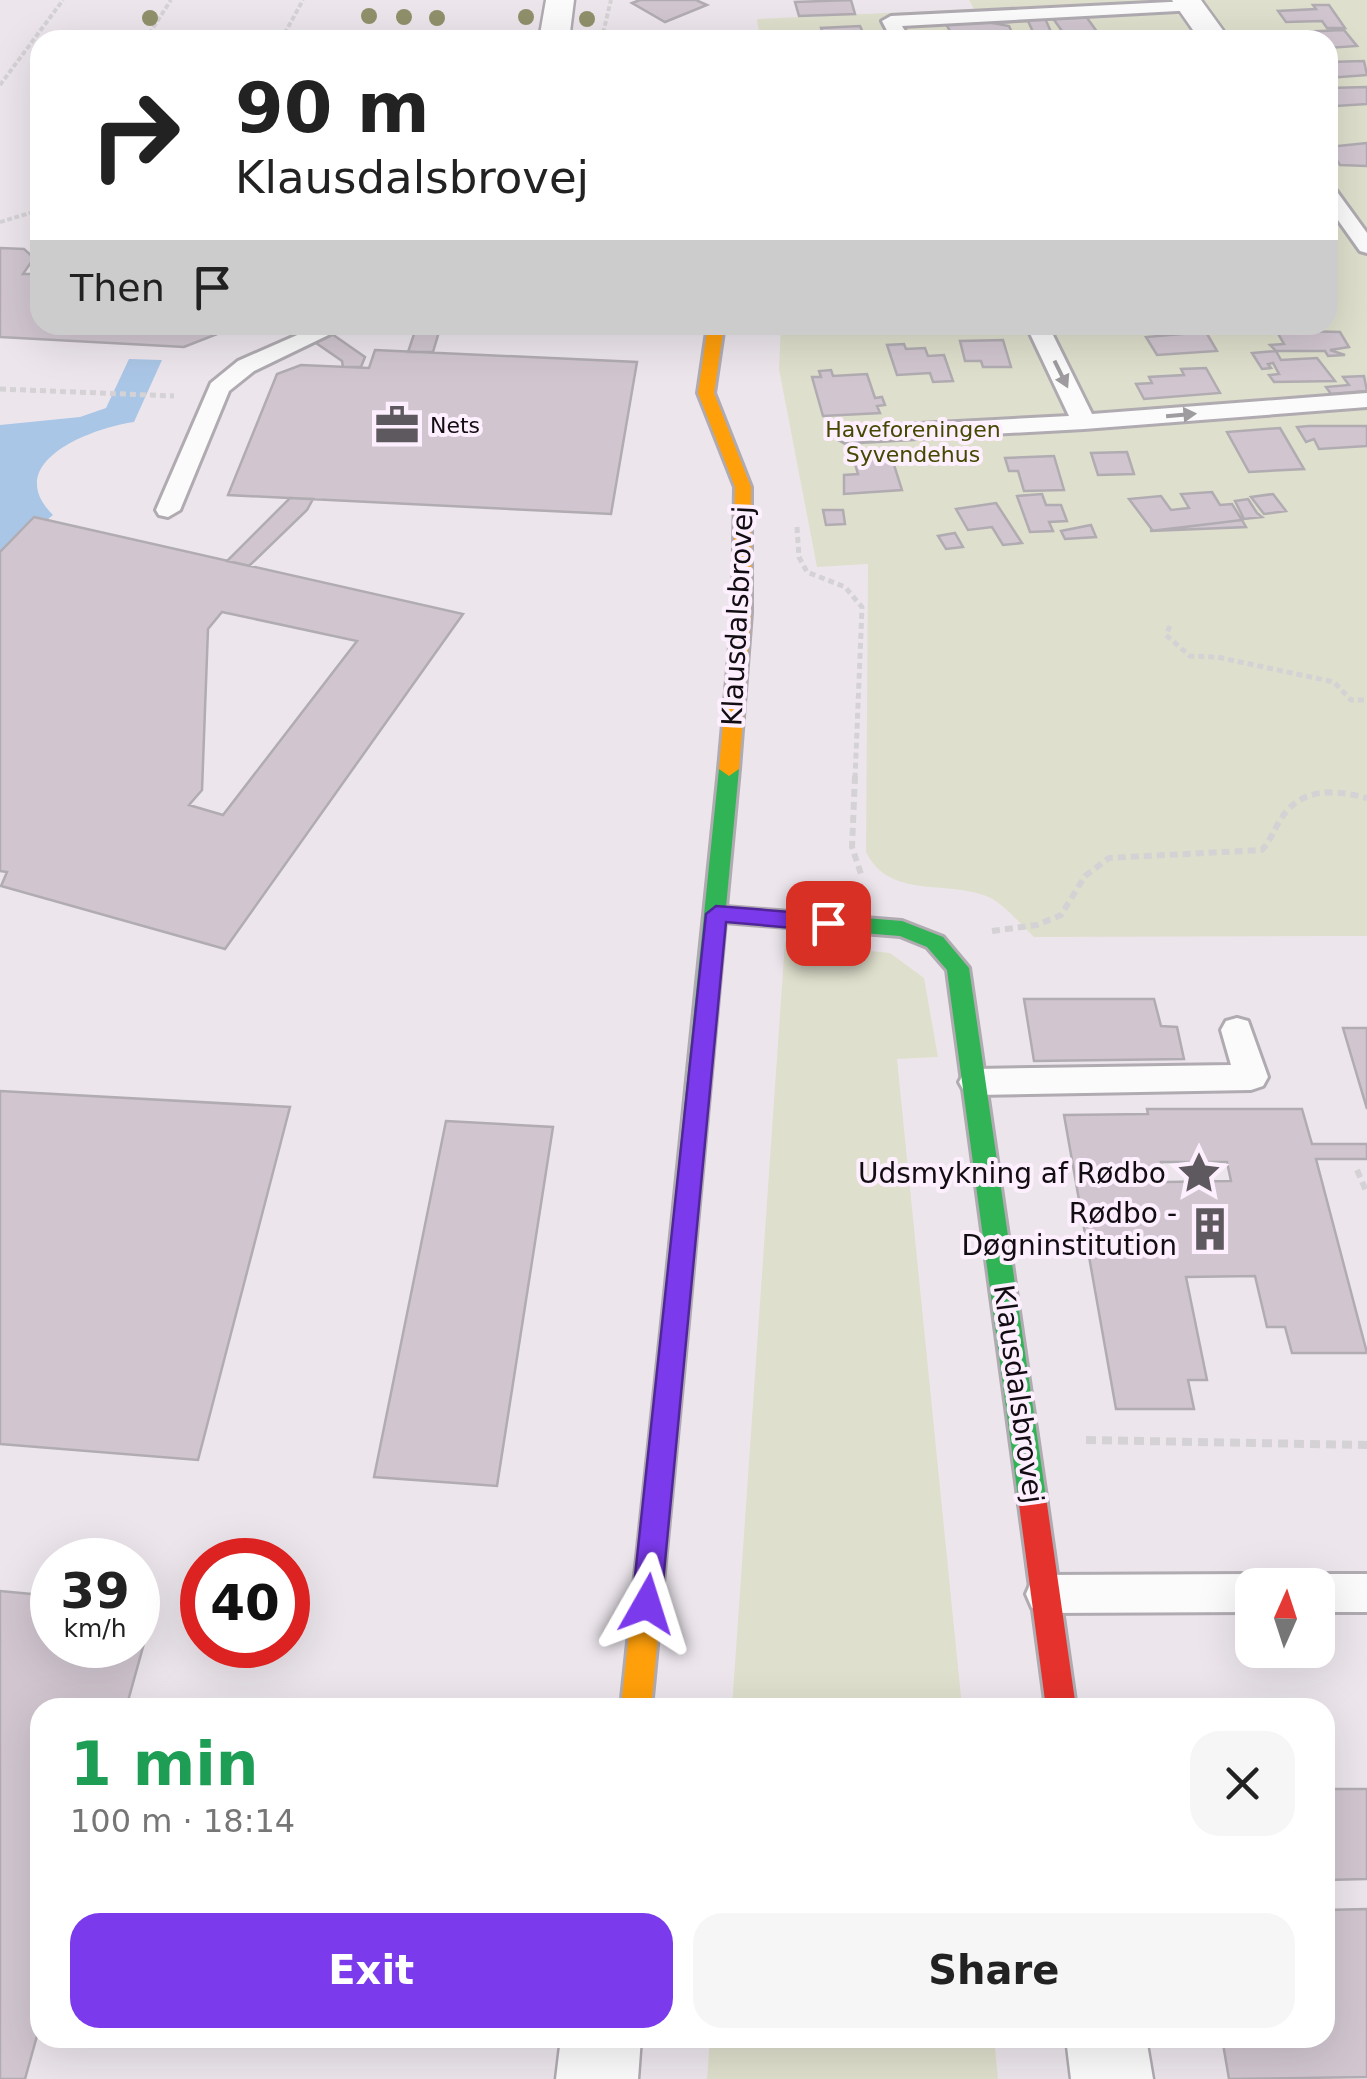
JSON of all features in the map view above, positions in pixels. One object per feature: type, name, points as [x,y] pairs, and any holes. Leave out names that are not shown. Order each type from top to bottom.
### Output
[{"type":"street","points":[[556,30],[560,0]]},
{"type":"street","points":[[1188,3],[1208,30]]},
{"type":"street","name":"Klausdalsbrovej","points":[[637,1698],[716,914],[742,613],[743,487],[706,393],[715,335]]},
{"type":"street","name":"Klausdalsbrovej","points":[[716,914],[902,929],[935,942],[958,968],[1060,1698]]},
{"type":"street","points":[[596,2079],[600,2048]]},
{"type":"street","points":[[1107,2048],[1112,2079]]},
{"type":"lane","points":[[895,30],[891,21],[1188,3]]},
{"type":"lane","points":[[1338,207],[1367,247]]},
{"type":"lane","points":[[168,510],[218,388],[246,366],[316,335]]},
{"type":"lane","points":[[1042,335],[1084,422]]},
{"type":"lane","points":[[845,435],[1084,422],[1367,400]]},
{"type":"lane","points":[[976,1082],[1251,1077],[1238,1030]]},
{"type":"lane","points":[[1335,1593],[1367,1592]]},
{"type":"lane","points":[[1046,1594],[1235,1593]]},
{"type":"path","points":[[41,30],[63,0]]},
{"type":"path","points":[[152,30],[171,0]]},
{"type":"path","points":[[286,30],[303,0]]},
{"type":"path","points":[[604,30],[611,0]]},
{"type":"path","points":[[0,86],[30,45]]},
{"type":"path","points":[[0,222],[30,213]]},
{"type":"path","points":[[0,389],[151,394]]},
{"type":"path","points":[[797,524],[799,557],[806,572],[845,587],[862,606],[852,847],[858,874],[870,882]]},
{"type":"path","points":[[1170,626],[1166,635],[1190,656],[1217,656],[1334,682],[1352,700],[1367,700]]},
{"type":"path","points":[[990,931],[1037,925],[1061,915],[1085,876],[1109,858],[1262,850],[1290,806],[1309,792],[1325,788],[1367,798]]},
{"type":"path","points":[[980,921],[990,931],[992,950]]},
{"type":"path","points":[[1357,1170],[1367,1193]]},
{"type":"path","points":[[1025,1439],[1367,1445]]},
{"type":"green space","name":"Haveforeningen Syvendehus","points":[[969,0],[1367,0],[1367,936],[1034,937],[992,899],[970,891],[903,882],[876,867],[866,852],[868,564],[817,567],[779,369],[781,335],[1338,335],[1338,30],[759,30],[757,19],[974,9]]},
{"type":"green space","points":[[785,942],[890,953],[924,978],[938,1057],[897,1059],[961,1698],[733,1698]]},
{"type":"green space","points":[[709,2048],[995,2048],[998,2079],[707,2079]]},
{"type":"water","points":[[129,359],[162,360],[134,422],[76,440],[44,464],[37,479],[40,496],[53,515],[0,559],[0,425],[80,417],[106,408]]},
{"type":"building","points":[[696,0],[707,5],[665,22],[632,3]]},
{"type":"building","points":[[851,0],[855,14],[799,16],[795,2]]},
{"type":"building","points":[[1313,5],[1329,5],[1345,28],[1327,28],[1322,21],[1286,22],[1278,11],[1316,9]]},
{"type":"building","points":[[1043,14],[1050,30],[1032,30],[1028,21],[996,23],[993,18]]},
{"type":"building","points":[[1085,15],[1096,30],[1061,30],[1052,17]]},
{"type":"building","points":[[976,20],[1009,26],[1011,30],[949,30],[945,22]]},
{"type":"building","points":[[860,26],[862,30],[822,30]]},
{"type":"building","points":[[1338,30],[1344,30],[1357,46],[1338,47]]},
{"type":"building","points":[[1364,61],[1367,75],[1338,77],[1338,62]]},
{"type":"building","points":[[1367,87],[1367,104],[1338,106],[1338,88]]},
{"type":"building","points":[[1367,143],[1367,166],[1340,165],[1338,146]]},
{"type":"building","points":[[0,248],[24,249],[30,254],[30,264],[23,274],[30,274],[30,335],[215,335],[184,347],[0,337]]},
{"type":"building","points":[[1340,332],[1349,347],[1330,350],[1345,355],[1328,356],[1325,351],[1276,351],[1270,345],[1284,344],[1279,335]]},
{"type":"building","points":[[304,335],[333,335],[365,357],[361,367],[343,367],[342,361]]},
{"type":"building","points":[[414,335],[438,335],[433,352],[408,352]]},
{"type":"building","points":[[1208,335],[1217,351],[1157,355],[1146,337]]},
{"type":"building","points":[[1003,340],[1011,367],[983,367],[981,361],[965,361],[960,341]]},
{"type":"building","points":[[904,344],[906,349],[925,348],[928,356],[944,355],[953,381],[933,382],[930,373],[897,375],[887,345]]},
{"type":"building","points":[[375,350],[637,362],[611,514],[228,495],[277,374],[301,365],[369,368]]},
{"type":"building","points":[[1276,351],[1281,360],[1317,358],[1335,381],[1274,382],[1269,375],[1279,374],[1273,363],[1268,364],[1271,368],[1262,369],[1252,353]]},
{"type":"building","points":[[1206,368],[1220,393],[1144,399],[1136,384],[1152,383],[1149,377],[1184,375],[1181,369]]},
{"type":"building","points":[[831,370],[833,376],[867,374],[875,398],[882,397],[885,405],[877,406],[880,413],[823,416],[812,377],[821,377],[819,371]]},
{"type":"building","points":[[1364,376],[1367,391],[1331,394],[1326,387],[1349,385],[1343,377]]},
{"type":"building","points":[[1367,426],[1367,446],[1319,449],[1314,439],[1306,442],[1297,427]]},
{"type":"building","points":[[1280,428],[1304,469],[1249,472],[1227,432]]},
{"type":"building","points":[[889,449],[902,490],[844,494],[844,475],[858,474],[851,451]]},
{"type":"building","points":[[1127,452],[1134,474],[1098,475],[1091,453]]},
{"type":"building","points":[[1054,456],[1064,490],[1024,491],[1018,471],[1009,471],[1005,458]]},
{"type":"building","points":[[1212,492],[1220,505],[1232,504],[1242,520],[1153,531],[1129,499],[1161,496],[1171,510],[1189,508],[1181,494]]},
{"type":"building","points":[[1042,494],[1046,505],[1061,505],[1067,521],[1049,522],[1053,531],[1030,532],[1017,496]]},
{"type":"building","points":[[1273,494],[1286,511],[1264,514],[1251,497]]},
{"type":"building","points":[[290,498],[313,499],[307,510],[249,566],[227,561]]},
{"type":"building","points":[[1248,499],[1262,517],[1244,519],[1235,501]]},
{"type":"building","points":[[996,503],[1022,543],[1003,545],[992,527],[968,530],[956,509]]},
{"type":"building","points":[[823,510],[843,510],[845,524],[826,525]]},
{"type":"building","points":[[34,517],[463,614],[225,949],[1,886],[7,872],[0,871],[0,552]],"holes":[[[222,612],[357,641],[223,815],[189,805],[202,790],[208,629]]]},
{"type":"building","points":[[1242,520],[1246,527],[1150,531],[1184,527]]},
{"type":"building","points":[[1091,525],[1096,537],[1065,539],[1061,531]]},
{"type":"building","points":[[955,533],[963,547],[946,549],[938,536]]},
{"type":"building","points":[[1024,999],[1154,999],[1161,1026],[1177,1027],[1184,1059],[1034,1061]]},
{"type":"building","points":[[1343,1028],[1367,1028],[1367,1109]]},
{"type":"building","points":[[0,1091],[290,1107],[198,1460],[0,1444]]},
{"type":"building","name":"Rødbo - Døgninstitution","points":[[1147,1109],[1302,1109],[1312,1144],[1367,1144],[1367,1159],[1316,1159],[1367,1353],[1292,1353],[1285,1327],[1267,1327],[1255,1276],[1186,1277],[1207,1380],[1188,1380],[1194,1409],[1116,1409],[1064,1115],[1148,1114]],"holes":[[[1161,1162],[1227,1162],[1231,1181],[1165,1182]]]},
{"type":"building","points":[[446,1121],[553,1127],[497,1486],[374,1477]]},
{"type":"building","points":[[0,1591],[30,1594],[30,1668],[137,1668],[129,1698],[30,1698],[30,2048],[34,2048],[25,2079],[0,2079]]},
{"type":"building","points":[[1335,1789],[1367,1789],[1367,1879],[1335,1880]]},
{"type":"building","points":[[1367,1909],[1367,2077],[1229,2079],[1224,2048],[1335,2048],[1335,1910]]},
{"type":"traffic: fast","points":[[675,1323],[729,769]]},
{"type":"traffic: fast","points":[[717,914],[902,929],[935,942],[958,968],[1033,1504]]},
{"type":"traffic: slow","points":[[715,335],[706,393],[743,487],[742,613],[729,769]]},
{"type":"traffic: slow","points":[[637,1698],[675,1323]]},
{"type":"traffic: jam","points":[[1033,1504],[1060,1698]]},
{"type":"place","name":"Nets","points":[[397,425]]},
{"type":"place","name":"Udsmykning af Rødbo","points":[[1199,1173]]},
{"type":"place","name":"Rødbo - Døgninstitution","points":[[1210,1229]]},
{"type":"route","points":[[647,1604],[716,914],[828,923]]}]
